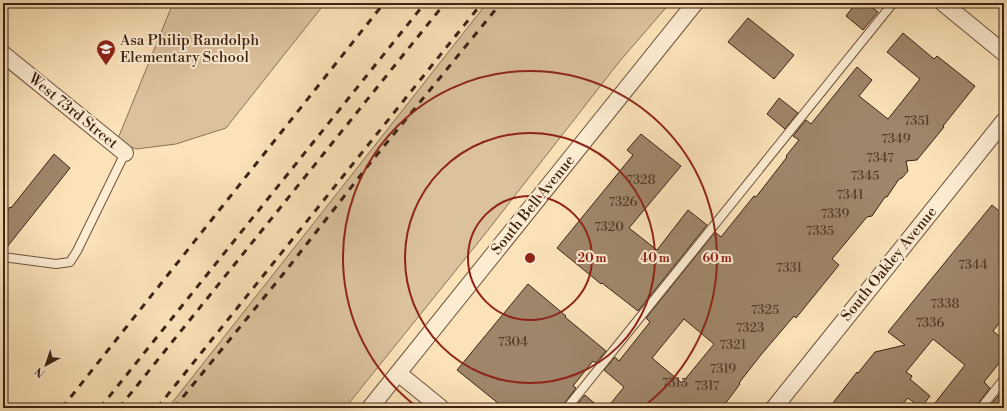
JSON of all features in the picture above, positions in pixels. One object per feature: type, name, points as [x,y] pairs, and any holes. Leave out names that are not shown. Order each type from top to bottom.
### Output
[{"type":"street","name":"South Bell Avenue","points":[[370,408],[695,3]]},
{"type":"street","points":[[943,3],[1004,53]]},
{"type":"street","name":"West 73rd Street","points":[[3,54],[125,153]]},
{"type":"street","name":"South Oakley Avenue","points":[[774,408],[1004,121]]},
{"type":"street","points":[[398,373],[441,408]]},
{"type":"lane","points":[[567,408],[893,3]]},
{"type":"lane","points":[[3,257],[56,264],[70,262],[78,251],[125,153]]},
{"type":"lane","points":[[981,408],[1004,380]]},
{"type":"shaded area","points":[[173,3],[325,3],[226,128],[176,144],[136,149],[117,141]]},
{"type":"shaded area","points":[[487,3],[670,3],[619,62],[485,234],[345,408],[168,408]]},
{"type":"building","points":[[856,3],[866,3],[878,12],[863,30],[846,16]]},
{"type":"building","points":[[748,18],[794,55],[774,79],[728,42]]},
{"type":"building","points":[[903,33],[934,59],[937,56],[975,86],[917,160],[906,161],[908,171],[902,178],[899,179],[872,216],[867,217],[832,259],[839,265],[796,318],[794,316],[760,356],[722,408],[607,408],[624,387],[604,370],[615,357],[619,361],[650,322],[646,318],[715,232],[721,237],[754,196],[756,197],[799,140],[793,136],[806,120],[811,124],[857,67],[872,80],[859,96],[888,119],[920,79],[887,52]],"holes":[[[684,319],[714,344],[682,383],[652,358]]]},
{"type":"building","points":[[779,98],[798,113],[785,129],[767,114]]},
{"type":"building","points":[[641,134],[681,166],[629,228],[657,250],[688,210],[707,225],[638,311],[602,283],[601,284],[557,248],[633,155],[627,150]]},
{"type":"building","points":[[54,154],[70,168],[3,252],[3,215],[10,207],[11,208]]},
{"type":"building","points":[[992,205],[1004,215],[1004,317],[993,331],[1004,340],[1004,357],[984,382],[990,388],[976,408],[931,408],[965,365],[933,339],[906,372],[912,376],[910,379],[930,396],[921,408],[908,398],[899,408],[829,408],[857,372],[858,373],[875,352],[905,345],[888,332]]},
{"type":"building","points":[[528,284],[606,351],[596,363],[593,361],[573,386],[576,388],[562,408],[504,408],[457,370]]},
{"type":"building","points":[[585,395],[600,408],[574,408]]},
{"type":"building","points":[[999,395],[1004,399],[1004,408],[988,408]]},
{"type":"railway","points":[[62,408],[384,3]]},
{"type":"railway","points":[[100,408],[425,3]]},
{"type":"railway","points":[[119,408],[445,3]]},
{"type":"railway","points":[[157,408],[482,3]]},
{"type":"railway","points":[[174,408],[284,273],[371,162],[501,3]]},
{"type":"place","name":"Asa Philip Randolph Elementary School","points":[[106,66]]}]
